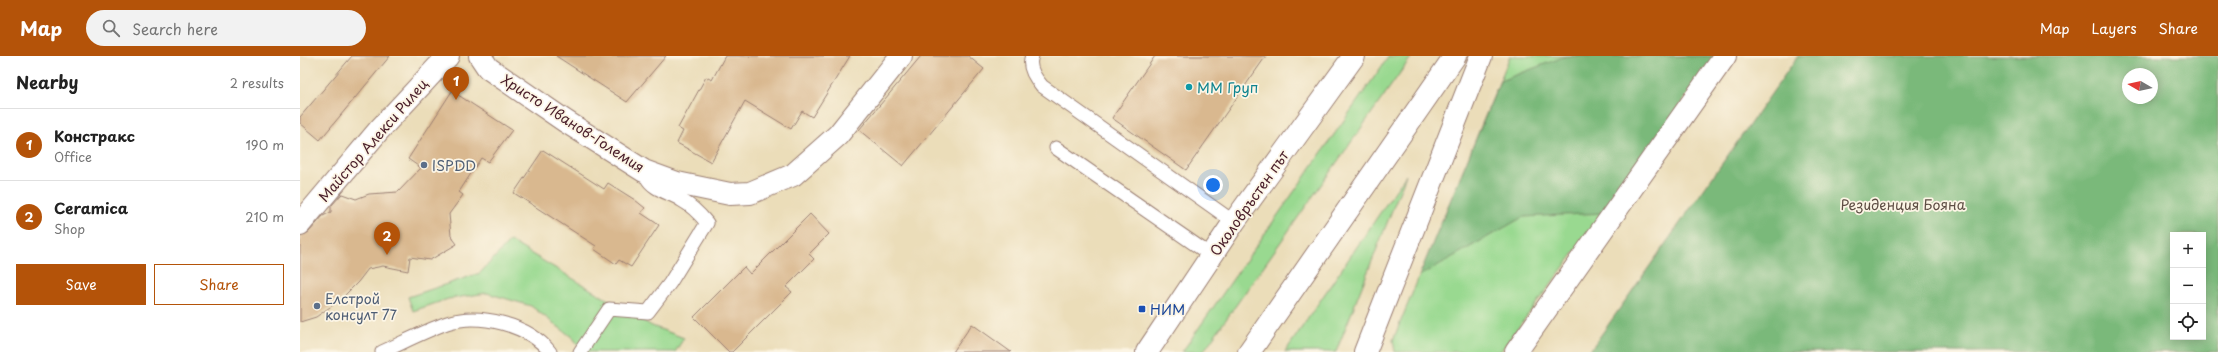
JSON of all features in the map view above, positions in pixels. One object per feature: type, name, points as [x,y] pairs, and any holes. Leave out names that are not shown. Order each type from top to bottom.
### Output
[{"type":"main road","name":"Майстор Алекси Рилец","points":[[300,224],[379,130],[448,56]]},
{"type":"main road","name":"Христо Иванов-Големия","points":[[480,56],[488,68],[565,121],[644,171],[676,183],[730,194],[750,193],[793,175],[838,135],[901,56]]},
{"type":"main road","points":[[1249,352],[1455,56]]},
{"type":"main road","points":[[1369,349],[1482,56]]},
{"type":"main road","points":[[1516,352],[1725,56]]},
{"type":"main road","name":"Околовръстен път","points":[[1146,352],[1234,222],[1349,58]]},
{"type":"lane","points":[[1032,56],[1032,74],[1042,86],[1234,222]]},
{"type":"lane","points":[[1056,148],[1212,256]]},
{"type":"lane","points":[[580,352],[609,309],[648,312],[670,283],[707,223],[696,210],[680,199],[650,184],[644,171]]},
{"type":"lane","points":[[382,352],[448,322],[482,319],[516,327],[545,345],[550,352]]},
{"type":"green space","points":[[1389,56],[1412,56],[1203,352],[1182,352]]},
{"type":"green space","points":[[1510,56],[1715,56],[1604,213],[1500,352],[1395,352],[1393,340]]},
{"type":"green space","points":[[1566,56],[1715,56],[1604,213],[1523,217],[1419,276],[1500,81]]},
{"type":"green space","name":"Резиденция Бояна","points":[[1798,56],[2218,56],[2218,352],[1589,352]]},
{"type":"green space","points":[[1406,175],[1336,352],[1285,352]]},
{"type":"green space","points":[[510,241],[652,326],[684,338],[675,352],[584,352],[573,338],[531,306],[487,293],[448,299],[413,311],[408,297],[480,273]]},
{"type":"building","points":[[352,56],[390,56],[320,140],[300,123],[300,117]]},
{"type":"building","points":[[556,56],[666,56],[627,102]]},
{"type":"building","points":[[725,56],[850,56],[812,117],[802,111],[791,129],[745,101],[711,162],[677,143],[683,131],[678,128],[706,77],[712,80]]},
{"type":"building","points":[[921,56],[968,56],[984,69],[903,166],[859,130]]},
{"type":"building","name":"ММ Груп","points":[[1155,56],[1266,56],[1186,170],[1112,118]]},
{"type":"building","points":[[452,91],[512,130],[488,162],[481,158],[459,192],[463,195],[449,214],[451,236],[457,244],[430,260],[410,257],[408,271],[383,266],[368,269],[358,282],[340,300],[316,317],[300,322],[300,236],[309,232],[323,216],[331,212],[331,206],[342,194],[356,199],[369,194],[398,192],[421,168],[408,159]]},
{"type":"building","points":[[543,150],[604,189],[608,183],[635,200],[645,208],[641,213],[659,225],[631,267],[619,260],[616,264],[594,249],[596,246],[514,193]]},
{"type":"building","points":[[810,214],[829,234],[809,254],[814,259],[786,287],[792,292],[732,352],[729,352],[694,317],[744,267],[750,274]]},
{"type":"building","points":[[972,324],[1011,352],[953,352]]},
{"type":"place","name":"ММ Груп","points":[[1189,87]]},
{"type":"place","name":"Констракс","points":[[456,100]]},
{"type":"place","name":"ISPDD","points":[[424,165]]},
{"type":"place","name":"Ceramica","points":[[387,255]]},
{"type":"place","name":"Елстрой консулт 77","points":[[317,306]]},
{"type":"place","name":"НИМ","points":[[1142,309]]}]
